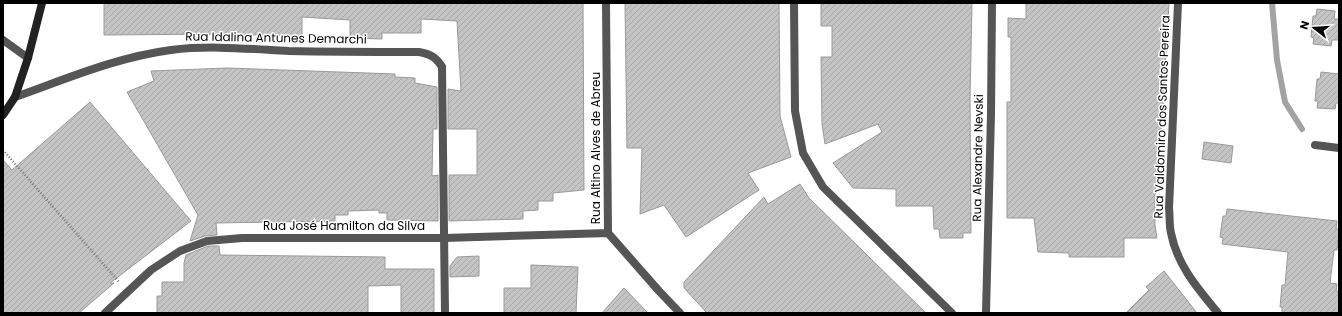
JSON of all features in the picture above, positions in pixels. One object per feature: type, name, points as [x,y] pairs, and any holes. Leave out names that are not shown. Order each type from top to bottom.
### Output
[{"type":"main road","points":[[3,115],[15,97],[28,58],[42,3]]},
{"type":"street","name":"Rua Altino Alves de Abreu","points":[[606,3],[608,233],[680,313]]},
{"type":"street","points":[[794,3],[795,111],[803,153],[823,187],[952,313]]},
{"type":"street","name":"Rua Alexandre Nevski","points":[[986,313],[992,3]]},
{"type":"street","name":"Rua Valdomiro dos Santos Pereira","points":[[1178,3],[1169,208],[1171,233],[1178,258],[1188,275],[1218,313]]},
{"type":"street","points":[[3,40],[28,58]]},
{"type":"street","name":"Rua Idalina Antunes Demarchi","points":[[15,97],[95,68],[130,58],[171,50],[207,48],[315,52],[419,52],[430,54],[437,59],[442,67],[444,238]]},
{"type":"street","points":[[1315,144],[1339,148]]},
{"type":"street","name":"Rua José Hamilton da Silva","points":[[105,313],[151,270],[180,250],[207,241],[242,238],[444,238],[608,233]]},
{"type":"street","points":[[444,238],[445,313]]},
{"type":"path","points":[[3,150],[127,292]]},
{"type":"building","points":[[104,3],[583,3],[584,190],[553,193],[553,201],[538,201],[538,210],[523,211],[523,219],[449,221],[449,175],[477,175],[477,129],[448,129],[448,89],[461,91],[457,21],[421,19],[421,33],[382,33],[382,39],[350,38],[350,20],[302,17],[302,36],[220,34],[104,35]]},
{"type":"building","points":[[625,3],[779,3],[780,116],[791,157],[748,173],[759,190],[686,237],[664,205],[640,214],[642,148],[627,148]]},
{"type":"building","points":[[821,3],[972,3],[970,99],[971,233],[963,233],[963,238],[940,238],[939,229],[934,229],[933,206],[896,206],[896,189],[853,188],[833,163],[882,132],[878,124],[825,144],[822,124],[821,57],[832,57],[832,26],[821,26]]},
{"type":"building","points":[[1026,3],[1169,3],[1162,120],[1155,195],[1155,225],[1157,238],[1124,238],[1124,257],[1069,257],[1069,253],[1038,252],[1034,218],[1007,218],[1007,102],[1011,102],[1011,37],[1008,37],[1008,18],[1026,19]]},
{"type":"building","points":[[1317,9],[1335,11],[1334,19],[1339,19],[1339,40],[1332,40],[1331,46],[1313,44],[1314,38],[1311,37],[1313,16],[1316,16]]},
{"type":"building","points":[[227,68],[395,74],[395,77],[415,78],[415,83],[437,87],[437,129],[433,129],[432,176],[438,175],[438,221],[387,220],[387,213],[379,213],[379,210],[348,211],[348,215],[335,215],[335,221],[216,223],[217,235],[205,236],[190,241],[198,215],[127,92],[154,81],[151,71]]},
{"type":"building","points":[[1321,72],[1339,74],[1339,103],[1336,103],[1335,109],[1317,108],[1318,101],[1315,101],[1317,79],[1320,79]]},
{"type":"building","points":[[90,102],[191,221],[110,283],[114,283],[79,313],[3,313],[3,160],[12,170]]},
{"type":"building","points":[[1204,142],[1233,146],[1231,163],[1202,159]]},
{"type":"building","points":[[800,184],[809,198],[926,313],[707,313],[684,288],[684,282],[764,197],[768,204]]},
{"type":"building","points":[[1227,209],[1337,221],[1336,229],[1339,229],[1339,236],[1337,250],[1334,250],[1330,283],[1337,284],[1336,291],[1339,292],[1339,313],[1282,313],[1282,307],[1280,307],[1282,285],[1285,285],[1288,252],[1222,244],[1223,238],[1220,237],[1223,216],[1226,216]]},
{"type":"building","points":[[208,246],[219,246],[220,255],[385,257],[385,269],[434,269],[434,313],[401,313],[401,285],[368,286],[368,313],[157,313],[157,296],[162,296],[162,282],[184,282],[184,263],[186,255]]},
{"type":"building","points":[[479,256],[479,276],[450,277],[450,266],[457,257]]},
{"type":"building","points":[[531,265],[578,267],[576,313],[504,313],[504,288],[531,288]]},
{"type":"building","points":[[1164,271],[1197,313],[1126,313],[1149,290],[1146,287]]},
{"type":"building","points":[[624,288],[648,313],[602,313]]},
{"type":"waterway","points":[[1272,3],[1277,60],[1285,102],[1302,129]]}]
